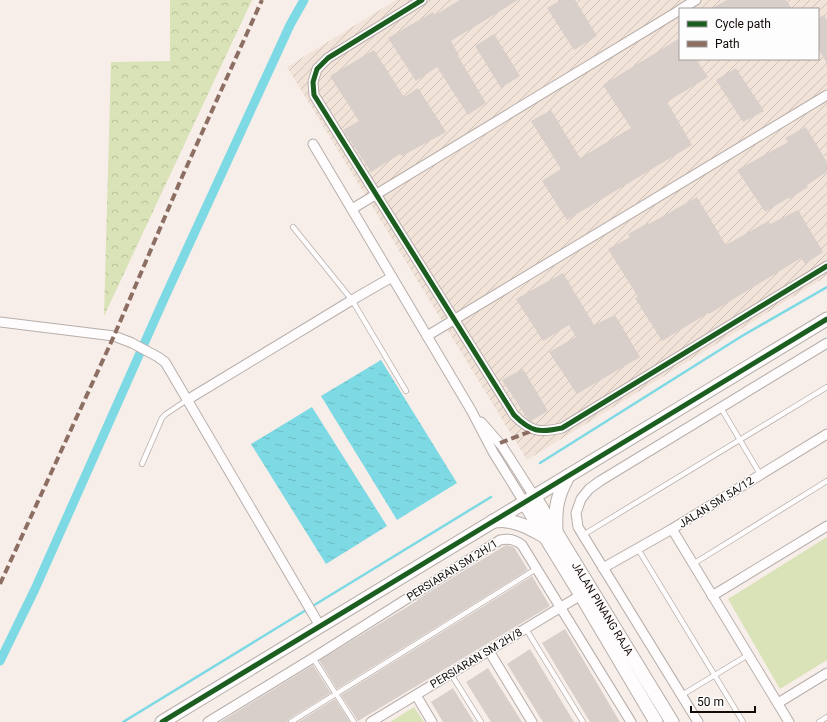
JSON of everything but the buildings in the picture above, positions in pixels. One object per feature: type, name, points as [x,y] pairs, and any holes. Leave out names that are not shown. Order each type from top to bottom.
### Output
[{"type":"street","points":[[422,0],[328,58],[317,69],[313,82],[314,95],[514,416],[522,424],[534,430],[548,432],[562,428],[827,266]]},
{"type":"street","points":[[682,8],[696,0]]},
{"type":"street","points":[[352,209],[679,10]]},
{"type":"street","points":[[427,336],[827,95]]},
{"type":"street","points":[[313,144],[471,410],[502,446],[529,499]]},
{"type":"street","points":[[187,400],[392,277]]},
{"type":"street","points":[[162,722],[827,319]]},
{"type":"street","points":[[0,322],[114,336],[132,343],[165,362],[320,626]]},
{"type":"street","points":[[698,722],[578,528],[576,513],[581,499],[589,489],[600,481],[827,343]]},
{"type":"street","name":"JALAN SM 5A/12","points":[[603,568],[672,529],[827,434]]},
{"type":"street","points":[[568,476],[560,490],[551,535],[581,595],[656,722]]},
{"type":"street","name":"JALAN PINANG RAJA","points":[[529,499],[672,722]]},
{"type":"street","points":[[493,521],[507,521],[551,535]]},
{"type":"street","points":[[712,596],[827,526]]},
{"type":"street","points":[[672,529],[789,722]]},
{"type":"street","name":"PERSIARAN SM 2H/1","points":[[208,722],[505,538],[519,542],[522,545],[631,722]]},
{"type":"street","name":"PERSIARAN SM 2H/8","points":[[372,722],[581,595]]},
{"type":"street","points":[[489,651],[532,722]]},
{"type":"street","points":[[778,703],[827,673]]},
{"type":"street","points":[[416,695],[432,722]]},
{"type":"lane","points":[[293,227],[352,300],[406,391]]},
{"type":"lane","points":[[583,535],[827,387]]},
{"type":"lane","points":[[142,464],[162,418],[187,400]]},
{"type":"lane","points":[[721,408],[760,474]]},
{"type":"lane","points":[[693,564],[827,481]]},
{"type":"lane","points":[[638,549],[743,722]]},
{"type":"lane","points":[[291,722],[536,569]]},
{"type":"lane","points":[[526,629],[583,722]]},
{"type":"lane","points":[[682,695],[748,655]]},
{"type":"lane","points":[[313,658],[354,722]]},
{"type":"lane","points":[[451,674],[481,722]]},
{"type":"lane","points":[[819,722],[827,717]]},
{"type":"shaded area","points":[[396,0],[827,0],[827,276],[527,460],[287,67]]},
{"type":"green space","points":[[170,0],[252,0],[104,316],[111,62],[170,61]]},
{"type":"green space","points":[[827,537],[827,660],[780,689],[728,599]]},
{"type":"green space","points":[[414,707],[424,722],[390,722]]},
{"type":"water","points":[[381,360],[457,483],[397,520],[321,396]]},
{"type":"water","points":[[312,407],[387,526],[326,564],[251,444]]},
{"type":"waterway","points":[[0,661],[35,589],[164,299],[290,25],[304,0]]},
{"type":"waterway","points":[[540,463],[742,336],[827,287]]},
{"type":"waterway","points":[[123,722],[491,497]]},
{"type":"marked path","points":[[0,584],[114,336],[182,177],[262,0]]},
{"type":"marked path","points":[[500,443],[534,430]]},
{"type":"cycle path","points":[[422,0],[328,58],[317,69],[313,82],[314,95],[514,415],[525,425],[541,431],[562,428],[827,266]]},
{"type":"cycle path","points":[[162,722],[827,319]]}]
